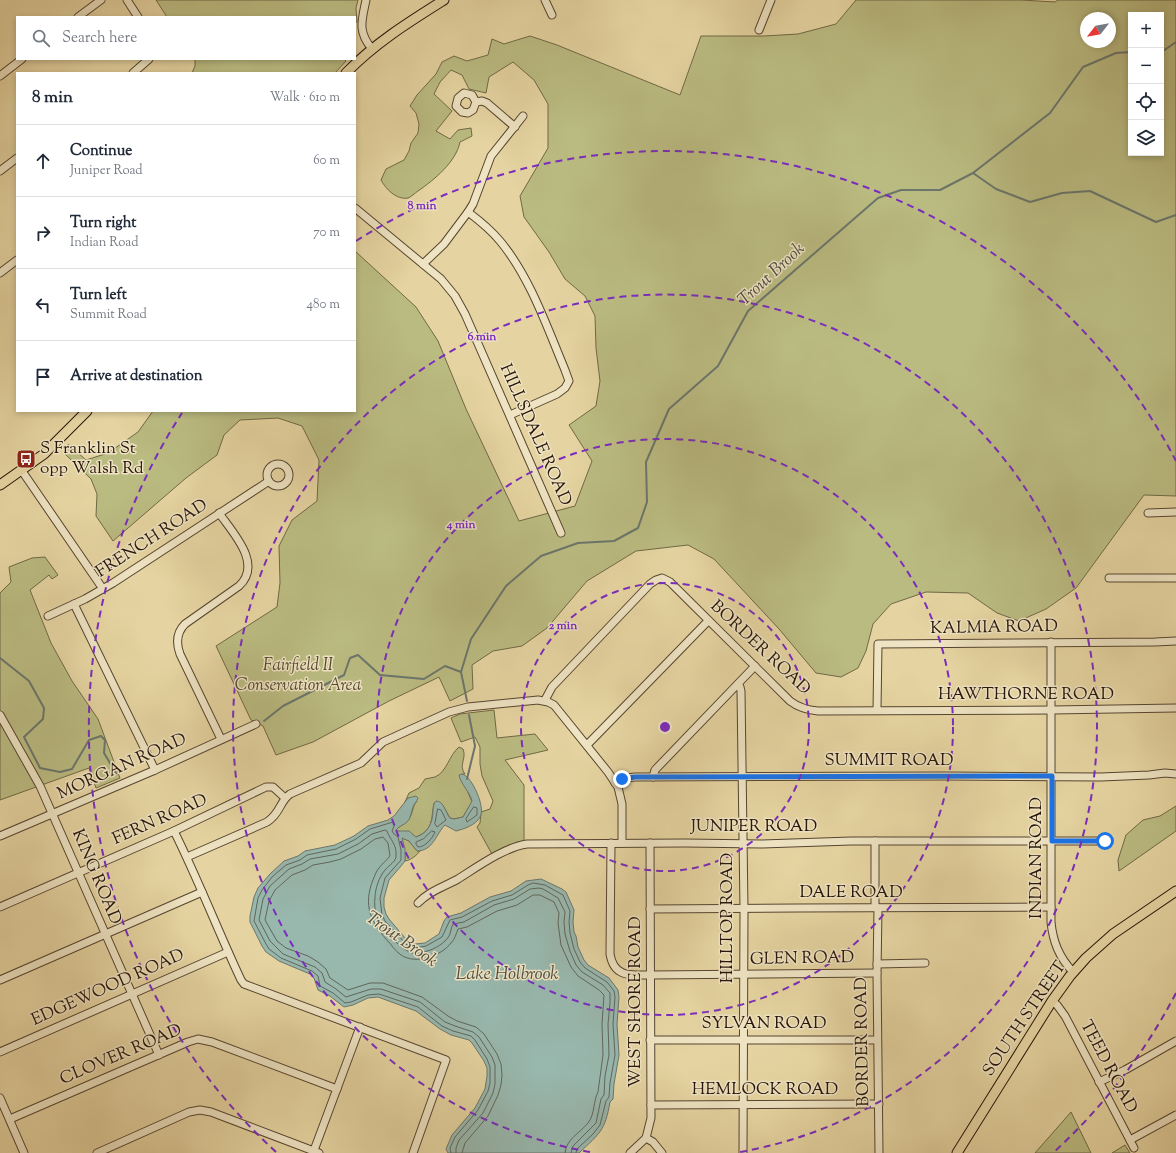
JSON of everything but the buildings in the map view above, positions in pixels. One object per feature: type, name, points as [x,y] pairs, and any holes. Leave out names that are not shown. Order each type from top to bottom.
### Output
[{"type":"main road","points":[[347,72],[372,49],[394,32],[444,0]]},
{"type":"main road","points":[[0,486],[22,471],[55,444],[86,412]]},
{"type":"main road","name":"SOUTH STREET","points":[[957,1153],[1052,1001],[1073,972],[1113,934],[1176,891]]},
{"type":"street","points":[[79,16],[101,0]]},
{"type":"street","points":[[127,0],[137,16]]},
{"type":"street","points":[[366,0],[361,28],[364,39],[372,49]]},
{"type":"street","points":[[545,0],[552,15]]},
{"type":"street","points":[[760,30],[771,0]]},
{"type":"street","points":[[0,76],[21,60]]},
{"type":"street","points":[[134,72],[148,60]]},
{"type":"street","points":[[476,102],[482,101],[487,103],[515,127]]},
{"type":"street","points":[[423,264],[452,234],[468,212],[473,204],[491,156],[524,116]]},
{"type":"street","points":[[0,171],[16,159]]},
{"type":"street","name":"HILLSDALE ROAD","points":[[356,209],[423,264],[448,287],[460,304],[561,533]]},
{"type":"street","points":[[468,212],[486,226],[499,240],[521,271],[569,381],[565,388],[557,394],[510,415]]},
{"type":"street","points":[[0,272],[16,261]]},
{"type":"street","points":[[22,471],[103,589]]},
{"type":"street","name":"FRENCH ROAD","points":[[48,616],[103,589],[269,481]]},
{"type":"street","points":[[1148,512],[1176,512]]},
{"type":"street","points":[[219,513],[245,552],[249,563],[248,573],[245,580],[239,586],[185,624],[180,630],[177,640],[180,654],[221,739]]},
{"type":"street","points":[[1109,578],[1176,578]]},
{"type":"street","name":"BORDER ROAD","points":[[545,700],[552,687],[650,584],[660,579],[664,579],[670,582],[790,701],[800,708],[814,711],[877,710]]},
{"type":"street","points":[[74,604],[155,770]]},
{"type":"street","points":[[587,745],[708,621]]},
{"type":"street","name":"KALMIA ROAD","points":[[877,710],[878,644],[951,645],[1051,642],[1176,641]]},
{"type":"street","name":"INDIAN ROAD","points":[[1051,642],[1051,922],[1055,943],[1061,958],[1073,972]]},
{"type":"street","points":[[653,777],[655,770],[754,666]]},
{"type":"street","name":"HILLTOP ROAD","points":[[738,684],[741,691],[744,909],[743,1153]]},
{"type":"street","points":[[187,857],[267,822],[276,815],[285,798],[292,793],[361,763],[379,745],[387,740],[449,712],[468,707],[534,700],[545,700],[554,705],[616,783],[621,800],[622,843]]},
{"type":"street","name":"HAWTHORNE ROAD","points":[[877,710],[1176,708]]},
{"type":"street","name":"KING ROAD","points":[[0,715],[34,774],[104,935],[159,1055]]},
{"type":"street","name":"MORGAN ROAD","points":[[0,836],[155,770],[256,724]]},
{"type":"street","name":"SUMMIT ROAD","points":[[616,783],[630,778],[653,777],[1101,777],[1153,775],[1165,773],[1176,774]]},
{"type":"street","name":"FERN ROAD","points":[[0,907],[174,830],[266,787],[274,787],[285,798]]},
{"type":"street","points":[[174,830],[241,980],[246,985],[446,1060],[413,1153]]},
{"type":"street","name":"BORDER ROAD","points":[[875,841],[879,1153]]},
{"type":"street","name":"JUNIPER ROAD","points":[[418,903],[433,891],[516,846],[527,844],[1105,841]]},
{"type":"street","name":"GLEN ROAD","points":[[611,843],[610,948],[612,962],[615,968],[620,972],[650,975],[877,973]]},
{"type":"street","name":"WEST SHORE ROAD","points":[[646,1138],[651,1123],[650,843]]},
{"type":"street","points":[[0,980],[202,892]]},
{"type":"street","name":"DALE ROAD","points":[[650,910],[1051,907]]},
{"type":"street","name":"EDGEWOOD ROAD","points":[[0,1052],[228,952]]},
{"type":"street","points":[[877,964],[925,963]]},
{"type":"street","name":"TEED ROAD","points":[[1052,1001],[1065,1016],[1134,1148]]},
{"type":"street","points":[[97,1153],[188,1112],[200,1110],[211,1112],[315,1152],[360,1027]]},
{"type":"street","name":"CLOVER ROAD","points":[[10,1119],[188,1042],[202,1039],[337,1089]]},
{"type":"street","name":"SYLVAN ROAD","points":[[650,1040],[877,1040]]},
{"type":"street","points":[[1099,1082],[1125,1070],[1176,1041]]},
{"type":"street","points":[[0,1098],[24,1153]]},
{"type":"street","name":"HEMLOCK ROAD","points":[[651,1105],[743,1106],[879,1104]]},
{"type":"street","points":[[1130,1140],[1176,1115]]},
{"type":"street","points":[[630,1153],[646,1138],[653,1142],[662,1153]]},
{"type":"green space","points":[[156,0],[358,0],[356,8],[357,22],[356,22],[356,16],[166,16]]},
{"type":"green space","name":"Fairfield II Conservation Area","points":[[856,0],[1021,0],[1055,2],[1058,0],[1176,0],[1176,496],[1144,495],[1076,588],[1046,609],[1019,621],[997,613],[968,593],[926,592],[891,604],[873,624],[866,651],[858,668],[841,677],[816,673],[779,629],[714,559],[688,545],[636,551],[587,581],[547,628],[522,646],[493,651],[472,665],[473,689],[450,701],[439,677],[389,701],[313,742],[276,755],[263,726],[251,720],[216,646],[277,607],[280,583],[279,546],[292,520],[317,501],[319,460],[302,426],[278,418],[240,420],[224,435],[217,455],[186,478],[113,541],[96,516],[97,494],[91,479],[64,453],[68,444],[86,460],[108,453],[138,432],[152,412],[356,412],[356,252],[416,307],[438,341],[466,409],[519,521],[575,506],[592,461],[569,425],[596,406],[600,381],[596,348],[595,316],[585,296],[565,279],[549,252],[524,217],[520,196],[548,148],[548,104],[534,80],[513,62],[489,77],[486,93],[469,89],[462,75],[451,70],[440,82],[434,94],[452,111],[436,131],[450,139],[458,130],[471,128],[472,136],[460,142],[454,157],[444,170],[431,182],[410,197],[404,198],[396,196],[392,193],[381,180],[386,169],[404,160],[411,143],[418,133],[419,124],[416,113],[410,106],[417,95],[436,74],[442,62],[454,56],[467,61],[488,55],[492,39],[504,44],[530,36],[557,45],[680,95],[701,36],[764,36],[798,34],[836,24]]},
{"type":"green space","points":[[195,60],[346,61],[336,72],[192,72],[195,66]]},
{"type":"green space","points":[[45,557],[58,575],[52,579],[49,575],[30,590],[51,643],[72,681],[98,719],[120,778],[96,788],[89,768],[0,800],[0,593],[11,582],[9,567],[32,558]]},
{"type":"green space","points":[[494,710],[497,738],[535,734],[548,750],[505,760],[524,785],[524,842],[517,842],[493,856],[477,827],[480,823],[481,812],[490,809],[493,801],[482,776],[480,747],[475,737],[461,742],[451,718],[460,714]]},
{"type":"green space","points":[[459,747],[463,749],[464,753],[462,768],[465,774],[462,774],[460,779],[464,783],[472,802],[463,817],[454,819],[450,818],[442,804],[434,803],[431,823],[426,831],[416,837],[397,831],[396,830],[409,819],[417,801],[408,798],[405,802],[409,793],[419,788],[425,779],[439,775]]},
{"type":"green space","points":[[1176,806],[1176,831],[1119,871],[1118,860],[1126,835],[1143,820],[1160,816]]},
{"type":"green space","points":[[402,838],[409,841],[417,851],[420,851],[413,858],[405,861],[405,855]]},
{"type":"green space","points":[[1071,1112],[1091,1153],[1035,1153]]},
{"type":"green space","points":[[1125,1145],[1130,1153],[1112,1153]]},
{"type":"water","name":"Lake Holbrook","points":[[462,774],[470,780],[480,800],[480,817],[473,824],[456,831],[445,825],[431,845],[422,850],[417,851],[409,841],[402,838],[405,849],[405,861],[389,880],[384,898],[386,914],[410,942],[415,944],[425,943],[439,934],[447,917],[461,913],[490,897],[511,891],[526,881],[541,879],[566,892],[574,910],[574,932],[578,947],[584,960],[588,965],[609,978],[618,990],[619,997],[617,1024],[619,1055],[613,1099],[610,1102],[604,1126],[597,1136],[579,1153],[448,1153],[446,1149],[452,1135],[475,1108],[485,1089],[487,1068],[472,1043],[469,1040],[451,1035],[440,1029],[416,1011],[378,997],[368,998],[353,1005],[344,1007],[330,996],[318,990],[314,978],[310,974],[279,961],[266,952],[250,922],[254,897],[258,888],[284,861],[298,856],[305,851],[335,845],[354,836],[368,826],[388,820],[394,816],[408,798],[416,796],[418,798],[413,806],[410,817],[406,823],[396,830],[397,831],[409,831],[416,837],[424,833],[431,823],[434,803],[436,801],[439,801],[443,805],[450,818],[454,819],[463,817],[472,801],[460,779],[459,775]]},
{"type":"waterway","points":[[1164,50],[1176,42]]},
{"type":"waterway","points":[[973,173],[1050,113],[1083,67],[1116,53],[1128,52]]},
{"type":"waterway","name":"Trout Brook","points":[[467,701],[461,672],[471,639],[506,586],[541,556],[578,543],[614,541],[638,528],[647,502],[646,462],[669,409],[718,366],[748,311],[878,198],[901,190],[940,190],[973,173],[996,189],[1030,202],[1062,193],[1090,191],[1156,222],[1176,215]]},
{"type":"waterway","points":[[264,721],[283,706],[344,675],[350,658],[358,655],[380,675],[424,679],[445,666],[461,672]]},
{"type":"waterway","points":[[0,658],[29,681],[44,708],[43,719],[24,737],[40,768],[60,772],[72,769],[89,740],[101,736],[105,740],[104,753],[116,773]]},
{"type":"waterway","name":"Trout Brook","points":[[467,779],[475,746],[469,715]]},
{"type":"place","name":"S Franklin St opp Walsh Rd","points":[[26,459]]},
{"type":"route","points":[[622,779],[635,777],[742,776],[1052,776],[1052,841],[1105,841]]}]
